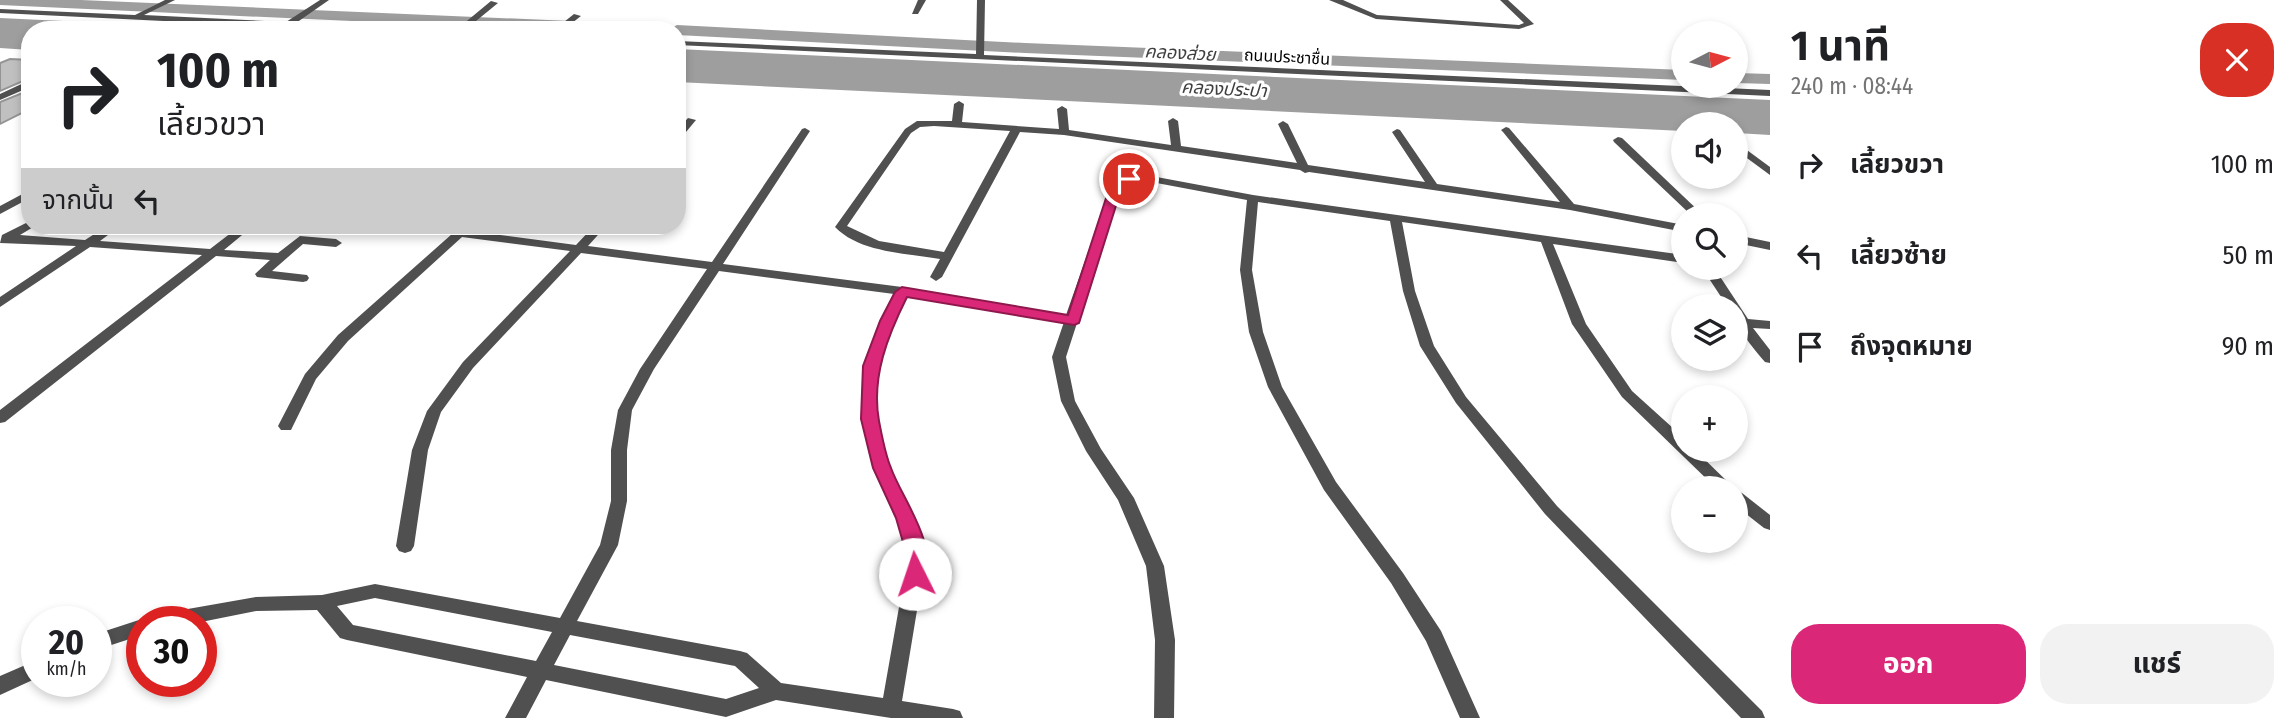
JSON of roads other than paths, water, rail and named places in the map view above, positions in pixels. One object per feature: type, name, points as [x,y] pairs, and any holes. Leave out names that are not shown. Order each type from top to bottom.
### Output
[{"type":"street","points":[[134,17],[171,0]]},
{"type":"street","points":[[294,21],[325,0]]},
{"type":"street","points":[[915,12],[922,0]]},
{"type":"street","points":[[980,50],[982,0]]},
{"type":"street","points":[[1332,0],[1347,3],[1364,14],[1376,17],[1519,27],[1530,24],[1504,0]]},
{"type":"street","points":[[471,21],[494,3]]},
{"type":"street","points":[[0,10],[223,21]]},
{"type":"street","points":[[571,21],[578,16]]},
{"type":"street","name":"ถนนประชาชื่น","points":[[686,43],[980,50],[1770,93]]},
{"type":"street","points":[[0,97],[21,87]]},
{"type":"street","points":[[957,123],[959,104]]},
{"type":"street","points":[[1062,109],[1064,132]]},
{"type":"street","points":[[686,126],[691,120]]},
{"type":"street","points":[[1174,121],[1175,148]]},
{"type":"street","points":[[945,256],[877,243],[850,235],[841,227],[908,131],[917,124],[957,123],[1064,132],[1305,170],[1570,207],[1671,226]]},
{"type":"street","points":[[1283,124],[1305,170]]},
{"type":"street","points":[[936,277],[945,256],[1017,128]]},
{"type":"street","points":[[1506,130],[1570,207]]},
{"type":"street","points":[[515,718],[609,545],[619,501],[620,450],[625,410],[646,369],[805,131]]},
{"type":"street","points":[[1397,132],[1434,188]]},
{"type":"street","points":[[1618,140],[1684,203]]},
{"type":"street","points":[[1748,155],[1770,172]]},
{"type":"street","points":[[1164,718],[1165,640],[1155,566],[1126,498],[1094,450],[1068,401],[1059,357],[1074,320],[1114,192],[1122,183],[1129,179],[1146,178],[1253,198],[1671,257]]},
{"type":"street","points":[[0,211],[21,198]]},
{"type":"street","points":[[1253,198],[1247,270],[1256,332],[1275,387],[1330,486],[1397,578],[1434,637],[1470,718]]},
{"type":"street","points":[[1395,217],[1409,291],[1427,346],[1461,400],[1551,510],[1755,718]]},
{"type":"street","points":[[3,240],[21,229]]},
{"type":"street","points":[[0,303],[100,235]]},
{"type":"street","points":[[0,418],[235,235]]},
{"type":"street","points":[[286,426],[310,377],[343,338],[458,235]]},
{"type":"street","points":[[496,235],[715,268],[902,292],[1074,320]]},
{"type":"street","points":[[405,546],[420,450],[434,411],[468,365],[592,235]]},
{"type":"street","points":[[1545,238],[1579,324],[1627,394],[1671,436]]},
{"type":"street","points":[[3,240],[88,243],[280,257]]},
{"type":"street","points":[[303,278],[261,274],[300,240],[336,243]]},
{"type":"street","points":[[1748,241],[1770,246]]},
{"type":"street","points":[[891,709],[917,556],[906,518],[882,468],[870,419],[871,366],[887,321],[902,292]]},
{"type":"street","points":[[1748,323],[1770,325]]},
{"type":"street","points":[[1748,330],[1770,359]]},
{"type":"street","points":[[1699,462],[1714,476]]},
{"type":"street","points":[[1748,507],[1770,524]]},
{"type":"street","points":[[217,611],[256,604],[321,602],[375,591],[740,659],[776,691]]},
{"type":"street","points":[[321,602],[347,632],[726,708],[776,691],[953,718]]},
{"type":"street","points":[[0,686],[21,676]]},
{"type":"water","points":[[0,18],[64,21],[21,21],[21,49],[0,48]]},
{"type":"water","name":"คลองประปา","points":[[686,49],[1671,95],[1671,98],[1770,100],[1770,135],[1748,134],[1748,112],[1671,112],[1671,130],[686,82]]},
{"type":"waterway","name":"คลองส่วย","points":[[0,1],[457,21]]},
{"type":"waterway","name":"คลองส่วย","points":[[686,30],[1025,48],[1671,74]]},
{"type":"waterway","name":"คลองส่วย","points":[[1748,78],[1770,79]]}]
